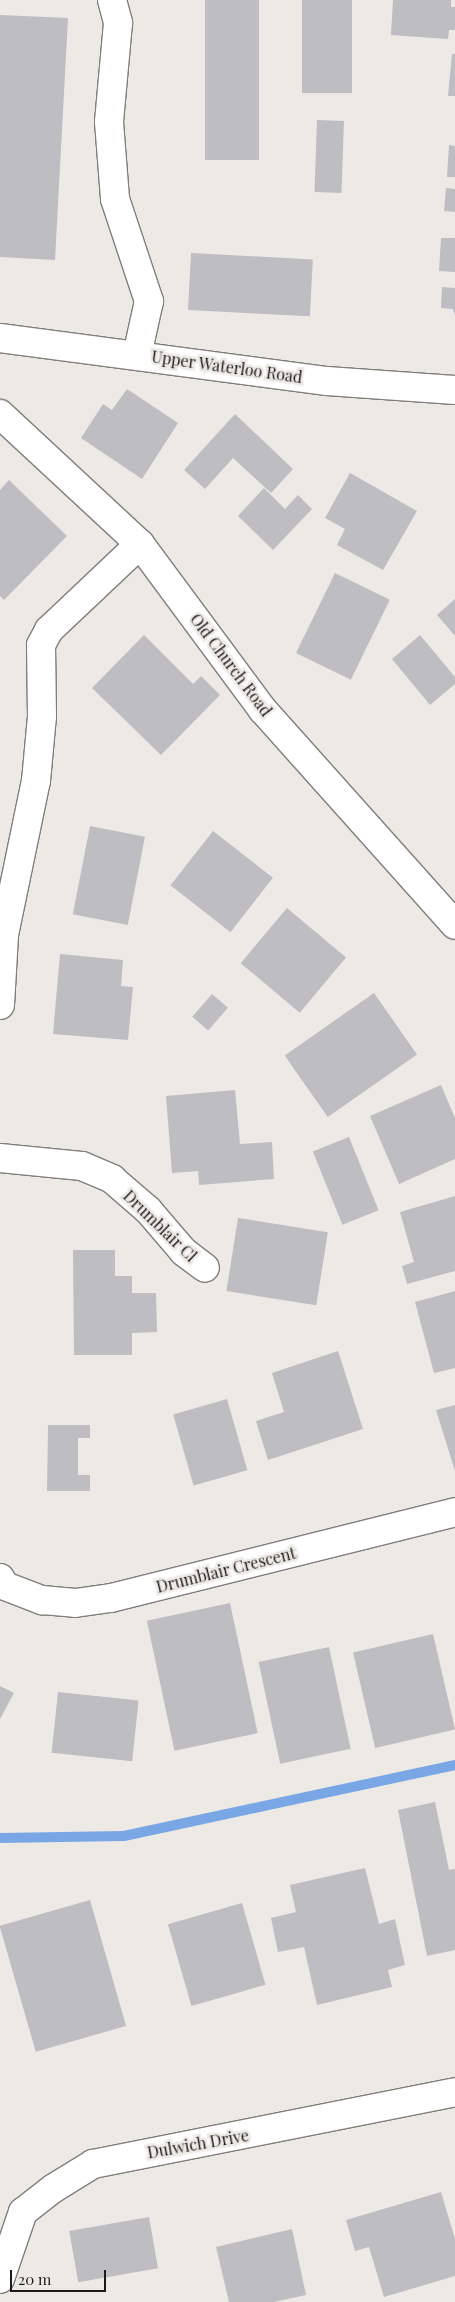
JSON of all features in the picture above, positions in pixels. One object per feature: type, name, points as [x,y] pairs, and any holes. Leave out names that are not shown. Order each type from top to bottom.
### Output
[{"type":"street","points":[[112,0],[118,23],[109,122],[115,199],[149,301],[136,355]]},
{"type":"street","name":"Upper Waterloo Road","points":[[0,338],[327,381],[455,390]]},
{"type":"street","name":"Old Church Road","points":[[0,414],[140,544],[263,710],[455,925]]},
{"type":"street","points":[[0,1005],[4,936],[36,781],[42,716],[41,644],[50,630],[140,544]]},
{"type":"street","name":"Drumblair Cl","points":[[0,1158],[82,1166],[112,1180],[148,1210],[184,1252],[205,1268]]},
{"type":"street","name":"Drumblair Crescent","points":[[0,1578],[5,1586],[42,1600],[75,1603],[111,1598],[455,1512]]},
{"type":"street","name":"Dulwich Drive","points":[[0,2279],[23,2212],[93,2164],[455,2092]]},
{"type":"building","points":[[205,0],[259,0],[259,160],[205,160]]},
{"type":"building","points":[[302,0],[352,0],[352,93],[302,93]]},
{"type":"building","points":[[393,0],[451,0],[451,7],[455,7],[455,30],[449,30],[448,39],[391,35]]},
{"type":"building","points":[[0,15],[68,18],[55,260],[0,257]]},
{"type":"building","points":[[452,54],[455,54],[455,96],[448,96]]},
{"type":"building","points":[[317,120],[344,121],[341,193],[314,192]]},
{"type":"building","points":[[449,145],[455,146],[455,177],[447,177]]},
{"type":"building","points":[[446,188],[455,189],[455,212],[444,211]]},
{"type":"building","points":[[441,238],[455,238],[455,272],[439,271]]},
{"type":"building","points":[[191,253],[313,259],[310,316],[188,310]]},
{"type":"building","points":[[442,287],[455,288],[455,316],[453,309],[441,308]]},
{"type":"building","points":[[127,389],[178,423],[142,479],[81,438],[103,404],[112,410]]},
{"type":"building","points":[[235,414],[293,469],[271,493],[233,458],[205,489],[184,470]]},
{"type":"building","points":[[350,473],[417,511],[383,570],[337,545],[345,529],[325,518]]},
{"type":"building","points":[[9,480],[67,536],[4,600],[0,596],[0,490]]},
{"type":"building","points":[[264,488],[285,509],[298,495],[312,509],[273,550],[238,516]]},
{"type":"building","points":[[335,573],[390,600],[351,680],[296,653]]},
{"type":"building","points":[[455,599],[455,636],[437,615]]},
{"type":"building","points":[[144,635],[193,684],[201,676],[220,695],[161,755],[92,688]]},
{"type":"building","points":[[420,635],[455,677],[455,684],[430,705],[392,659]]},
{"type":"building","points":[[90,826],[145,837],[128,925],[73,914]]},
{"type":"building","points":[[213,831],[273,878],[230,932],[171,885]]},
{"type":"building","points":[[287,908],[346,957],[300,1013],[241,963]]},
{"type":"building","points":[[60,954],[123,960],[121,986],[133,987],[128,1040],[53,1034]]},
{"type":"building","points":[[374,993],[417,1054],[328,1117],[285,1056]]},
{"type":"building","points":[[212,994],[228,1008],[208,1030],[192,1017]]},
{"type":"building","points":[[441,1085],[455,1118],[455,1159],[399,1184],[370,1116]]},
{"type":"building","points":[[235,1090],[240,1144],[272,1142],[274,1179],[199,1185],[198,1171],[172,1173],[166,1096]]},
{"type":"building","points":[[349,1137],[379,1210],[342,1225],[313,1152]]},
{"type":"building","points":[[455,1196],[455,1271],[407,1284],[402,1266],[414,1262],[400,1212]]},
{"type":"building","points":[[238,1218],[328,1232],[316,1305],[226,1291]]},
{"type":"building","points":[[73,1250],[115,1250],[115,1276],[132,1276],[132,1293],[156,1293],[157,1332],[132,1333],[132,1355],[74,1355]]},
{"type":"building","points":[[455,1291],[455,1368],[434,1373],[415,1302]]},
{"type":"building","points":[[338,1351],[363,1429],[268,1460],[256,1421],[284,1412],[272,1373]]},
{"type":"building","points":[[227,1399],[247,1470],[194,1486],[173,1414]]},
{"type":"building","points":[[455,1405],[455,1471],[436,1410]]},
{"type":"building","points":[[48,1425],[90,1425],[90,1438],[78,1438],[78,1475],[90,1475],[90,1491],[47,1491]]},
{"type":"building","points":[[230,1603],[258,1733],[175,1751],[147,1621]]},
{"type":"building","points":[[433,1634],[455,1729],[375,1748],[353,1652]]},
{"type":"building","points":[[329,1647],[351,1749],[280,1764],[259,1662]]},
{"type":"building","points":[[0,1686],[14,1693],[0,1719]]},
{"type":"building","points":[[58,1692],[139,1700],[132,1761],[52,1753]]},
{"type":"building","points":[[435,1802],[449,1870],[455,1869],[455,1950],[427,1956],[398,1810]]},
{"type":"building","points":[[365,1868],[379,1924],[395,1919],[405,1965],[388,1970],[392,1987],[317,2005],[304,1947],[278,1952],[271,1918],[296,1912],[290,1885]]},
{"type":"building","points":[[90,1900],[126,2026],[36,2052],[0,1926]]},
{"type":"building","points":[[242,1903],[265,1985],[191,2006],[168,1924]]},
{"type":"building","points":[[441,2192],[455,2239],[455,2276],[384,2297],[369,2247],[355,2251],[346,2220]]},
{"type":"building","points":[[149,2217],[158,2268],[78,2282],[69,2231]]},
{"type":"building","points":[[292,2229],[306,2295],[274,2302],[229,2302],[216,2247]]},
{"type":"waterway","points":[[0,1838],[124,1836],[455,1765]]}]
